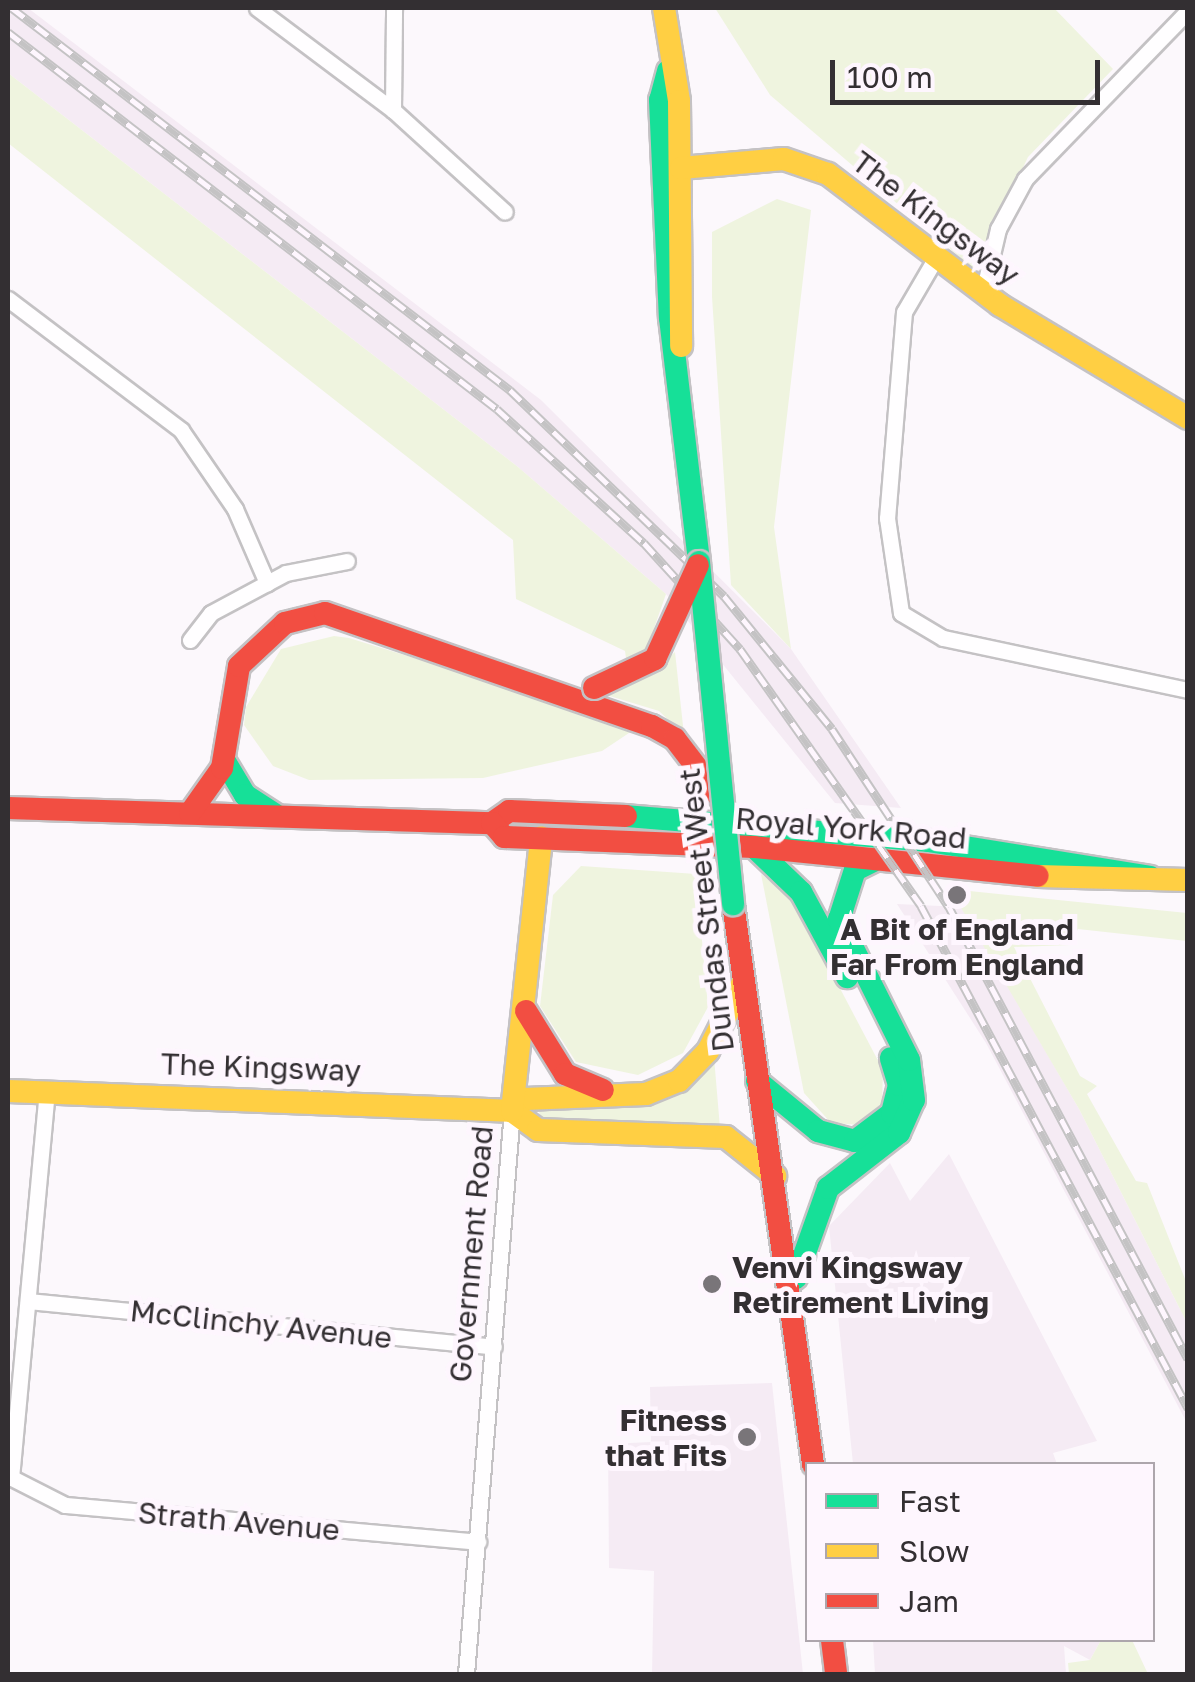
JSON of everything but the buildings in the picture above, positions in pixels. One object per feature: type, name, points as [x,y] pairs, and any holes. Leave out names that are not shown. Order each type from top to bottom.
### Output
[{"type":"main road","name":"Dundas Street West","points":[[664,8],[668,71],[682,168],[680,346],[722,799],[742,984],[794,1286],[813,1462]]},
{"type":"main road","name":"Dundas Street West","points":[[668,71],[660,100],[669,298],[680,346]]},
{"type":"main road","name":"The Kingsway","points":[[682,168],[805,164],[983,293],[1188,418]]},
{"type":"main road","points":[[593,695],[654,659],[699,562]]},
{"type":"main road","points":[[190,813],[224,760],[238,666],[273,630],[311,614],[352,618],[559,688],[593,695],[675,739],[722,799]]},
{"type":"main road","points":[[224,760],[245,795],[277,816]]},
{"type":"main road","name":"Royal York Road","points":[[8,808],[492,823],[509,812],[803,828],[1188,880]]},
{"type":"main road","name":"Royal York Road","points":[[492,823],[504,837],[754,847],[1080,880],[1150,877]]},
{"type":"main road","name":"Government Road","points":[[512,1110],[541,838]]},
{"type":"main road","points":[[754,847],[801,892],[899,1085],[883,1125],[845,1141],[800,1119],[757,1081]]},
{"type":"main road","points":[[794,1286],[828,1188],[899,1133],[913,1106],[909,1060],[839,920],[855,870],[880,858]]},
{"type":"main road","points":[[742,984],[688,1074],[657,1091],[525,1099],[512,1110],[538,1130],[726,1137],[775,1176]]},
{"type":"main road","points":[[524,999],[528,1025],[564,1074],[621,1095]]},
{"type":"main road","name":"The Kingsway","points":[[8,1090],[512,1110]]},
{"type":"main road","points":[[832,1642],[836,1674]]},
{"type":"street","points":[[257,8],[393,110],[505,212]]},
{"type":"street","points":[[393,110],[394,8]]},
{"type":"street","points":[[983,293],[998,229],[1025,179],[1188,11]]},
{"type":"street","points":[[935,259],[904,312],[887,518],[900,612],[943,638],[1188,690]]},
{"type":"street","points":[[8,299],[182,430],[235,509],[267,583]]},
{"type":"street","points":[[190,640],[212,613],[267,583],[312,561],[347,561]]},
{"type":"street","points":[[9,1477],[47,1090]]},
{"type":"street","name":"Government Road","points":[[466,1674],[512,1110]]},
{"type":"street","name":"McClinchy Avenue","points":[[28,1301],[494,1347]]},
{"type":"street","name":"Strath Avenue","points":[[9,1477],[65,1505],[478,1542]]},
{"type":"shaded area","points":[[8,8],[28,8],[541,400],[791,649],[901,808],[835,803],[666,594],[518,467],[8,73]]},
{"type":"shaded area","points":[[897,904],[962,907],[1079,1109],[1187,1323],[1187,1423],[986,1043]]},
{"type":"shaded area","points":[[949,1154],[1097,1441],[1053,1453],[1056,1462],[853,1462],[829,1226],[890,1163],[910,1201]]},
{"type":"shaded area","points":[[772,1383],[803,1674],[652,1674],[654,1571],[609,1568],[608,1444],[651,1442],[650,1387]]},
{"type":"shaded area","points":[[873,1642],[1100,1642],[1090,1660],[1064,1646],[1066,1674],[875,1674]]},
{"type":"green space","points":[[715,8],[1054,8],[1113,69],[1028,157],[975,270],[770,95]]},
{"type":"green space","points":[[8,73],[518,467],[666,594],[645,654],[627,665],[625,651],[516,599],[513,540],[8,143]]},
{"type":"green space","points":[[777,199],[811,210],[774,527],[791,649],[731,585],[712,297],[712,232]]},
{"type":"green space","points":[[334,636],[638,727],[602,751],[483,778],[309,780],[273,766],[244,725],[246,707],[281,649]]},
{"type":"green space","points":[[675,652],[684,735],[659,711],[603,694],[651,674]]},
{"type":"green space","points":[[581,866],[696,874],[708,1007],[683,1053],[638,1075],[576,1062],[540,1006],[553,895]]},
{"type":"green space","points":[[761,874],[794,901],[883,1070],[882,1106],[862,1125],[831,1123],[804,1093]]},
{"type":"green space","points":[[950,889],[1187,913],[1187,941],[1078,929],[1070,945],[1014,947],[1080,1076],[1097,1086],[1087,1094],[1136,1181],[1147,1183],[1187,1284],[1187,1323],[1079,1109]]},
{"type":"green space","points":[[714,1057],[720,1128],[541,1123],[538,1105],[636,1107],[673,1098]]},
{"type":"green space","points":[[1100,1642],[1133,1642],[1148,1674],[1069,1674],[1068,1663],[1090,1660]]},
{"type":"railway","points":[[12,8],[510,390],[724,596],[832,729],[949,907],[1188,1359]]},
{"type":"railway","points":[[8,32],[497,409],[644,543],[740,649],[921,906],[1188,1408]]},
{"type":"traffic: fast","points":[[668,71],[660,100],[670,318],[699,562]]},
{"type":"traffic: fast","points":[[699,562],[733,904]]},
{"type":"traffic: fast","points":[[224,760],[245,795],[274,814]]},
{"type":"traffic: fast","points":[[626,816],[928,841],[1150,877]]},
{"type":"traffic: fast","points":[[754,847],[801,892],[847,977]]},
{"type":"traffic: fast","points":[[796,1278],[828,1188],[899,1133],[914,1100],[909,1060],[839,920],[855,870],[880,858]]},
{"type":"traffic: fast","points":[[757,1081],[818,1131],[855,1141],[892,1113],[899,1085],[891,1058]]},
{"type":"traffic: slow","points":[[664,8],[679,101],[681,346]]},
{"type":"traffic: slow","points":[[681,168],[784,159],[828,174],[1000,305],[1188,418]]},
{"type":"traffic: slow","points":[[512,1111],[541,838]]},
{"type":"traffic: slow","points":[[1038,876],[1188,880]]},
{"type":"traffic: slow","points":[[512,1111],[525,1099],[646,1094],[679,1081],[708,1051],[742,984]]},
{"type":"traffic: slow","points":[[8,1091],[512,1111]]},
{"type":"traffic: slow","points":[[512,1111],[538,1130],[726,1137],[775,1176]]},
{"type":"traffic: jam","points":[[594,688],[655,659],[698,565]]},
{"type":"traffic: jam","points":[[190,813],[222,768],[239,666],[285,623],[325,613],[652,726],[675,739],[721,799]]},
{"type":"traffic: jam","points":[[8,808],[492,823],[509,811],[626,816]]},
{"type":"traffic: jam","points":[[492,823],[504,837],[754,847],[1038,876]]},
{"type":"traffic: jam","points":[[733,904],[813,1462]]},
{"type":"traffic: jam","points":[[526,1011],[565,1074],[603,1090]]},
{"type":"traffic: jam","points":[[832,1642],[836,1674]]},
{"type":"place","name":"A Bit of England Far From England","points":[[957,895]]},
{"type":"place","name":"Venvi Kingsway Retirement Living","points":[[712,1284]]},
{"type":"place","name":"Fitness that Fits","points":[[747,1437]]}]
